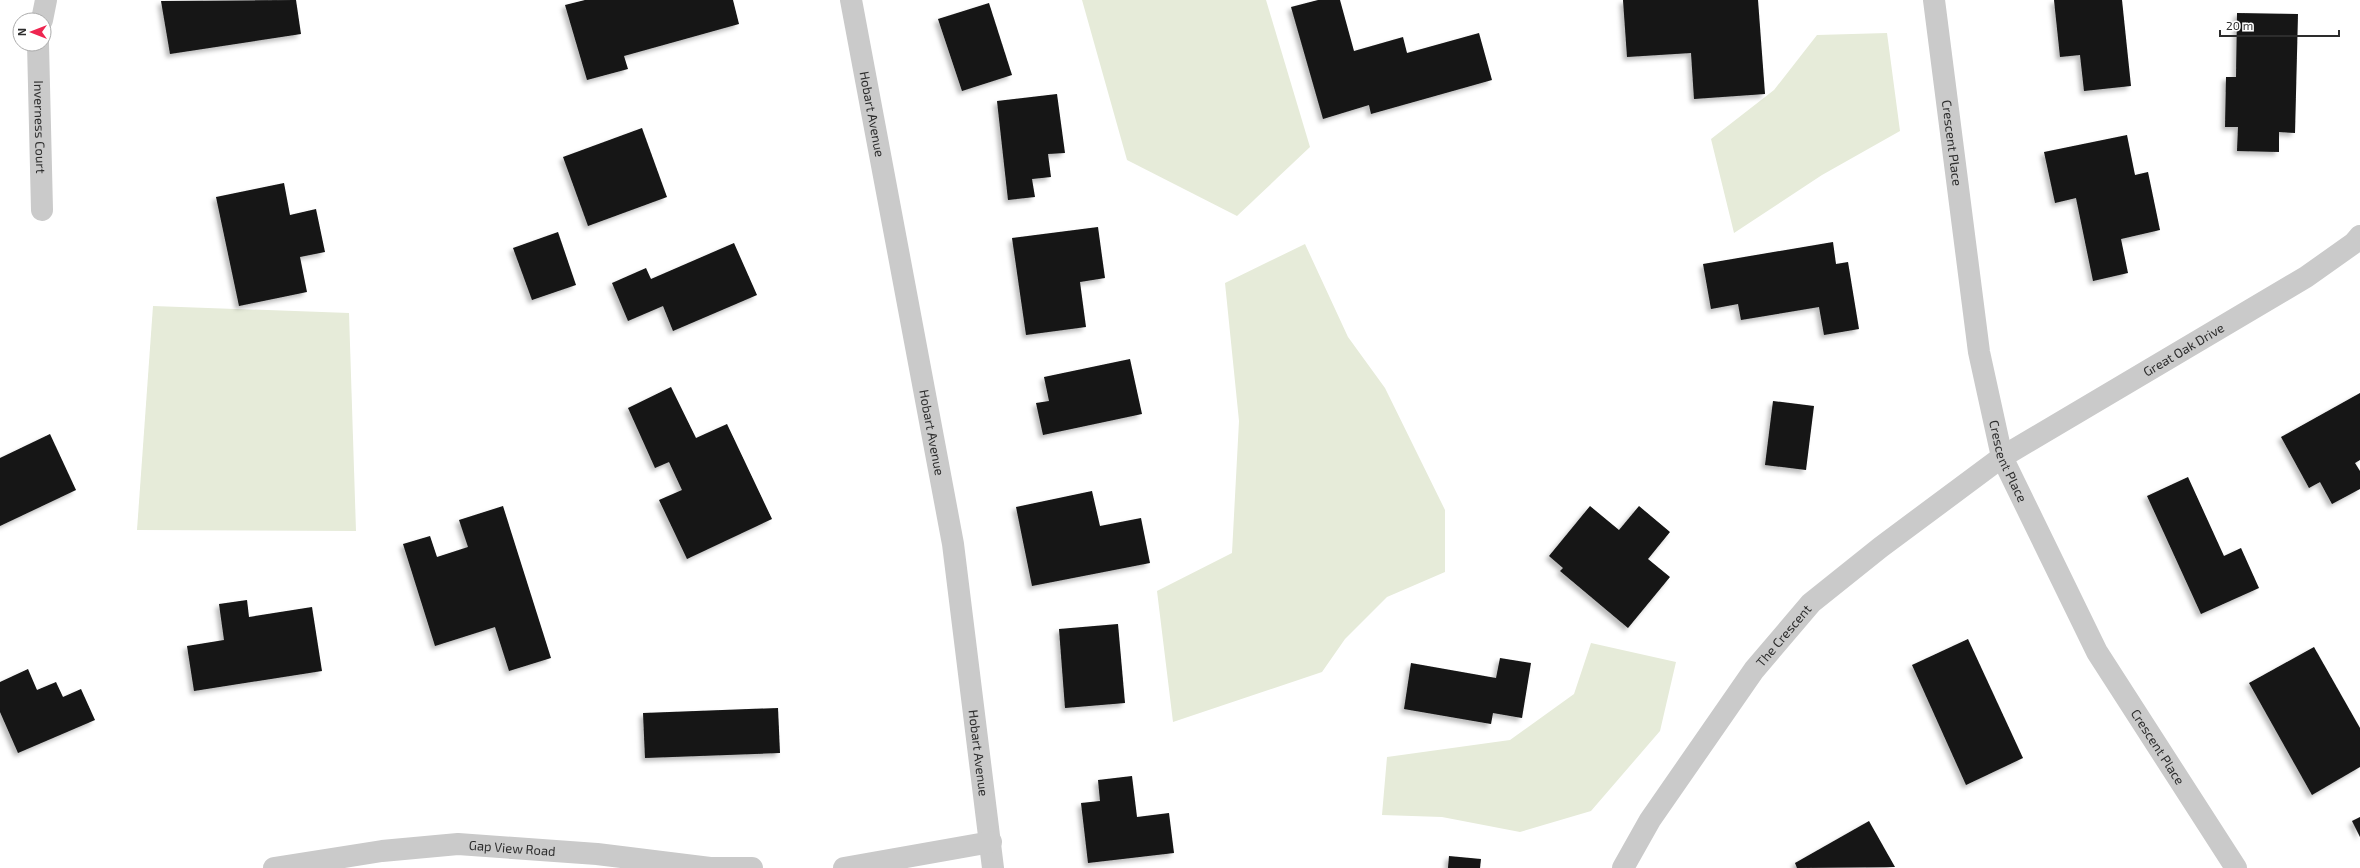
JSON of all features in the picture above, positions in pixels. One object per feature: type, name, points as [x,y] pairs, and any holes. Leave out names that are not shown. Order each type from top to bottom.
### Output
[{"type":"street","points":[[44,12],[46,0]]},
{"type":"street","name":"Hobart Avenue","points":[[851,0],[953,544],[991,842],[992,868]]},
{"type":"street","name":"Crescent Place","points":[[1934,0],[1979,352],[2002,457],[2097,652],[2236,868]]},
{"type":"street","name":"Inverness Court","points":[[38,52],[42,210]]},
{"type":"street","name":"Great Oak Drive","points":[[2002,457],[2306,277],[2354,243],[2360,236]]},
{"type":"street","name":"The Crescent","points":[[1623,868],[1650,820],[1754,670],[1811,603],[1881,547],[2002,457]]},
{"type":"street","points":[[844,868],[991,842]]},
{"type":"street","name":"Gap View Road","points":[[274,868],[382,851],[458,844],[597,854],[710,868],[752,868]]},
{"type":"green space","points":[[1082,0],[1266,0],[1310,147],[1237,216],[1127,160]]},
{"type":"green space","points":[[1887,33],[1900,131],[1822,175],[1734,233],[1711,139],[1774,90],[1817,35]]},
{"type":"green space","points":[[1305,244],[1348,337],[1385,388],[1445,510],[1445,572],[1387,597],[1345,639],[1322,672],[1173,722],[1157,591],[1232,553],[1239,421],[1225,283]]},
{"type":"green space","points":[[153,306],[349,313],[356,531],[137,530]]},
{"type":"green space","points":[[1591,643],[1676,662],[1660,731],[1591,811],[1520,832],[1442,817],[1382,815],[1387,757],[1510,740],[1574,694]]},
{"type":"building","points":[[296,0],[301,34],[170,54],[161,1]]},
{"type":"building","points":[[585,0],[733,0],[739,24],[624,56],[628,69],[587,80],[565,5]]},
{"type":"building","points":[[1318,0],[1340,0],[1354,51],[1403,37],[1407,53],[1479,33],[1492,80],[1371,114],[1369,105],[1323,119],[1291,7]]},
{"type":"building","points":[[1623,0],[1758,0],[1765,94],[1694,99],[1691,53],[1627,57]]},
{"type":"building","points":[[2054,0],[2122,0],[2131,86],[2084,91],[2080,55],[2060,57]]},
{"type":"building","points":[[989,3],[1012,75],[962,91],[938,19]]},
{"type":"building","points":[[2237,13],[2298,14],[2295,133],[2279,132],[2279,152],[2237,151],[2238,127],[2225,127],[2226,77],[2236,77]]},
{"type":"building","points":[[1057,94],[1065,153],[1048,154],[1051,177],[1032,179],[1035,197],[1008,200],[997,101]]},
{"type":"building","points":[[642,128],[667,197],[588,226],[563,157]]},
{"type":"building","points":[[2127,135],[2135,175],[2148,172],[2160,230],[2121,239],[2128,273],[2093,281],[2076,198],[2055,203],[2044,152]]},
{"type":"building","points":[[284,183],[290,215],[316,209],[325,252],[300,257],[307,292],[239,306],[216,197]]},
{"type":"building","points":[[1098,227],[1105,278],[1080,282],[1086,327],[1026,335],[1012,238]]},
{"type":"building","points":[[558,232],[576,285],[532,300],[513,248]]},
{"type":"building","points":[[1833,242],[1836,264],[1848,262],[1859,329],[1824,335],[1819,307],[1741,320],[1738,304],[1711,309],[1703,264]]},
{"type":"building","points":[[734,243],[757,295],[673,331],[663,306],[628,321],[612,283],[646,268],[651,279]]},
{"type":"building","points":[[1130,359],[1142,414],[1043,435],[1036,403],[1049,401],[1044,377]]},
{"type":"building","points":[[671,387],[696,438],[727,424],[772,519],[687,559],[659,500],[682,490],[669,462],[655,468],[628,408]]},
{"type":"building","points":[[2360,393],[2360,460],[2355,463],[2360,471],[2360,489],[2332,504],[2320,482],[2309,488],[2281,437]]},
{"type":"building","points":[[1773,401],[1814,406],[1806,470],[1765,465]]},
{"type":"building","points":[[50,434],[76,490],[0,526],[0,458]]},
{"type":"building","points":[[2188,477],[2224,556],[2241,548],[2259,588],[2201,614],[2147,496]]},
{"type":"building","points":[[1092,491],[1100,526],[1141,518],[1150,563],[1032,586],[1016,507]]},
{"type":"building","points":[[503,506],[551,658],[509,671],[495,627],[435,646],[403,544],[430,536],[437,557],[468,547],[459,520]]},
{"type":"building","points":[[1590,506],[1619,530],[1639,506],[1670,532],[1648,559],[1670,577],[1628,628],[1560,571],[1563,568],[1549,556]]},
{"type":"building","points":[[247,600],[249,617],[312,607],[322,671],[194,691],[187,646],[224,640],[219,604]]},
{"type":"building","points":[[1118,624],[1125,703],[1065,708],[1059,629]]},
{"type":"building","points":[[1968,639],[2023,758],[1966,785],[1912,665]]},
{"type":"building","points":[[2314,647],[2360,728],[2360,767],[2312,795],[2249,683]]},
{"type":"building","points":[[1500,658],[1531,663],[1522,718],[1493,713],[1491,724],[1404,709],[1411,663],[1496,678]]},
{"type":"building","points":[[28,669],[37,690],[56,682],[63,697],[81,689],[95,720],[18,753],[0,712],[0,682]]},
{"type":"building","points":[[778,708],[780,753],[645,758],[643,713]]},
{"type":"building","points":[[1132,776],[1137,817],[1169,813],[1174,853],[1088,863],[1081,803],[1100,801],[1098,780]]},
{"type":"building","points":[[2360,817],[2360,837],[2352,821]]},
{"type":"building","points":[[1869,821],[1895,867],[1797,868],[1795,863]]},
{"type":"building","points":[[1449,856],[1481,859],[1480,868],[1448,868]]}]
